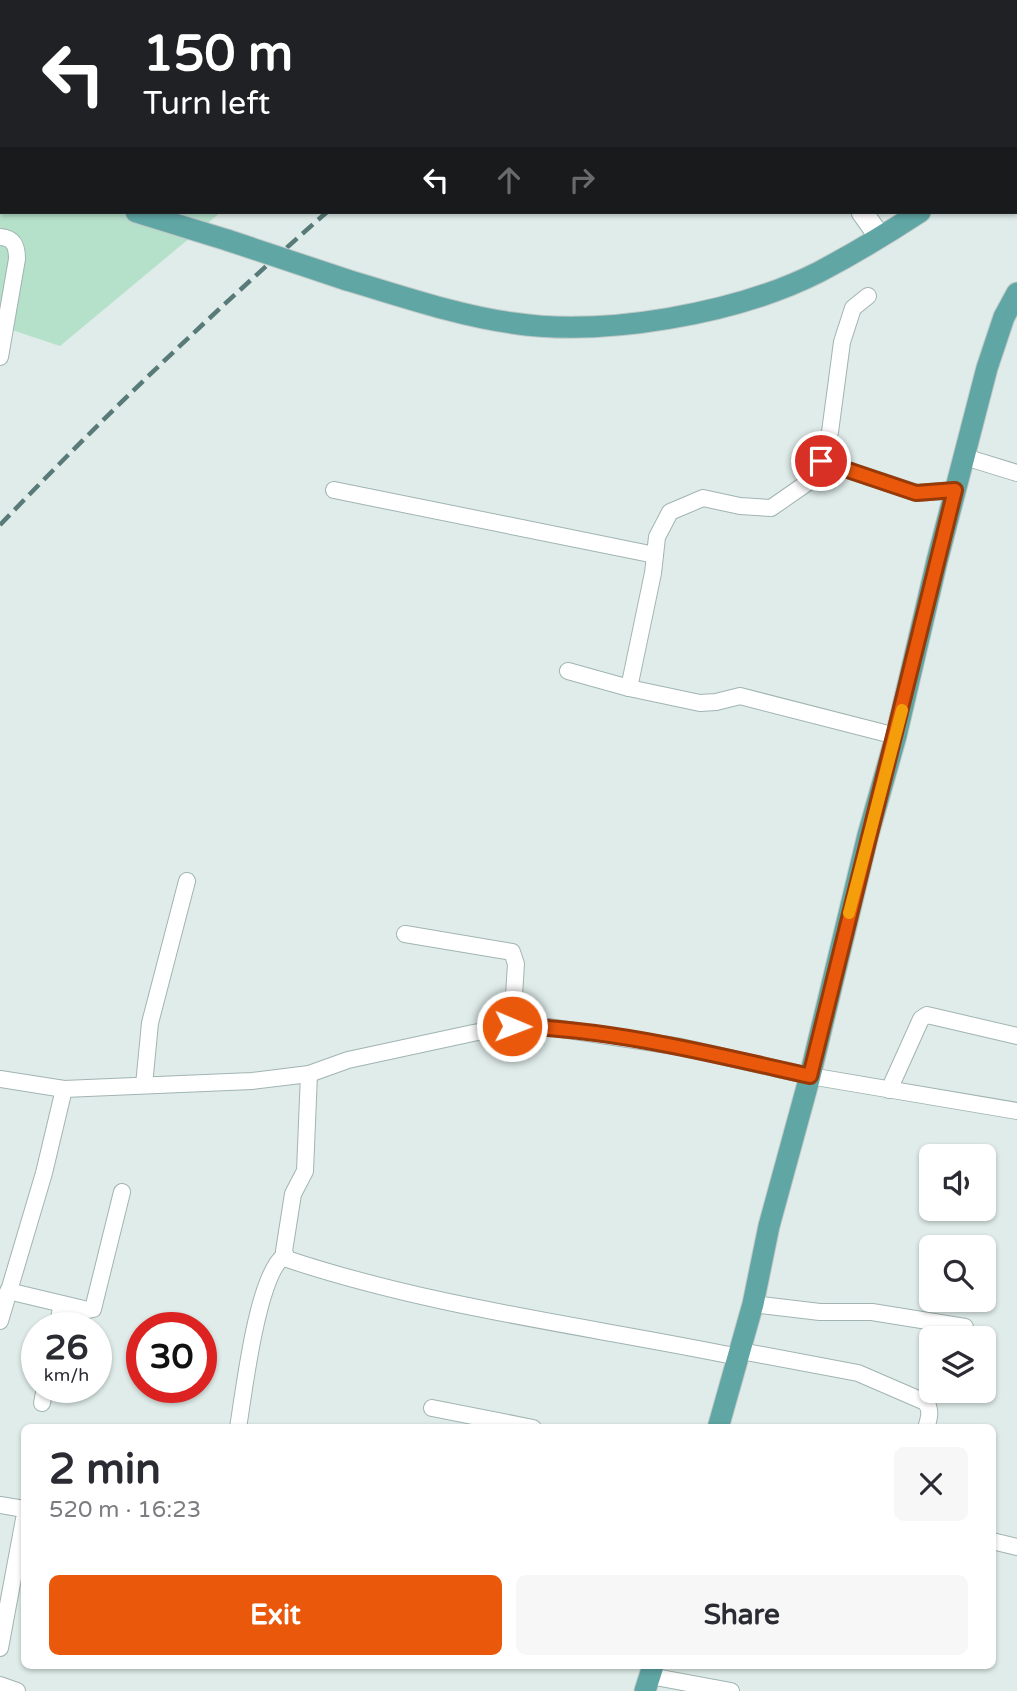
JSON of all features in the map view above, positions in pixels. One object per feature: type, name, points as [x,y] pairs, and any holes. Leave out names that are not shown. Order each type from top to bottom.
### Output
[{"type":"main road","points":[[142,214],[347,281],[444,309],[512,323],[557,328],[607,327],[680,316],[745,301],[817,272],[917,214]]},
{"type":"main road","points":[[719,1424],[753,1304],[769,1226],[810,1076],[868,835],[896,736],[987,368],[1017,293]]},
{"type":"street","points":[[863,214],[879,236]]},
{"type":"street","points":[[0,237],[12,240],[17,248],[0,357]]},
{"type":"street","points":[[629,688],[657,537],[670,512],[703,498],[740,506],[771,508],[807,484],[821,461],[830,432],[842,342],[853,308],[868,296]]},
{"type":"street","points":[[965,457],[1017,473]]},
{"type":"street","points":[[821,461],[916,493],[955,490]]},
{"type":"street","points":[[334,489],[654,555]]},
{"type":"street","points":[[568,671],[629,688],[700,703],[740,696],[896,736]]},
{"type":"street","points":[[144,1085],[150,1023],[187,881]]},
{"type":"street","points":[[405,934],[512,951],[516,964],[512,1026]]},
{"type":"street","points":[[889,1090],[921,1019],[927,1015],[1017,1036]]},
{"type":"street","points":[[0,1079],[64,1089],[252,1081],[309,1073],[348,1060],[512,1026],[548,1027],[681,1046],[810,1076],[1017,1111]]},
{"type":"street","points":[[238,1424],[264,1290],[274,1266],[284,1256],[293,1194],[305,1171],[309,1073]]},
{"type":"street","points":[[0,1321],[44,1173],[64,1089]]},
{"type":"street","points":[[8,1291],[88,1310],[95,1306],[122,1192]]},
{"type":"street","points":[[284,1256],[370,1283],[495,1312],[858,1373],[925,1402],[929,1406],[930,1415],[927,1424]]},
{"type":"street","points":[[60,1312],[62,1304]]},
{"type":"street","points":[[753,1304],[820,1312],[872,1312],[959,1326]]},
{"type":"street","points":[[432,1408],[513,1424]]},
{"type":"street","points":[[0,1506],[21,1509]]},
{"type":"street","points":[[0,1648],[21,1535]]},
{"type":"street","points":[[996,1542],[1017,1547]]},
{"type":"street","points":[[649,1678],[731,1691]]},
{"type":"street","points":[[0,1685],[17,1691]]},
{"type":"green space","points":[[0,214],[219,214],[60,346],[0,326]]},
{"type":"railway","points":[[0,525],[160,365],[325,214]]},
{"type":"slow traffic","points":[[849,913],[902,710]]},
{"type":"route","points":[[512,1026],[548,1027],[681,1046],[810,1076],[955,490],[916,493],[821,461]]}]
